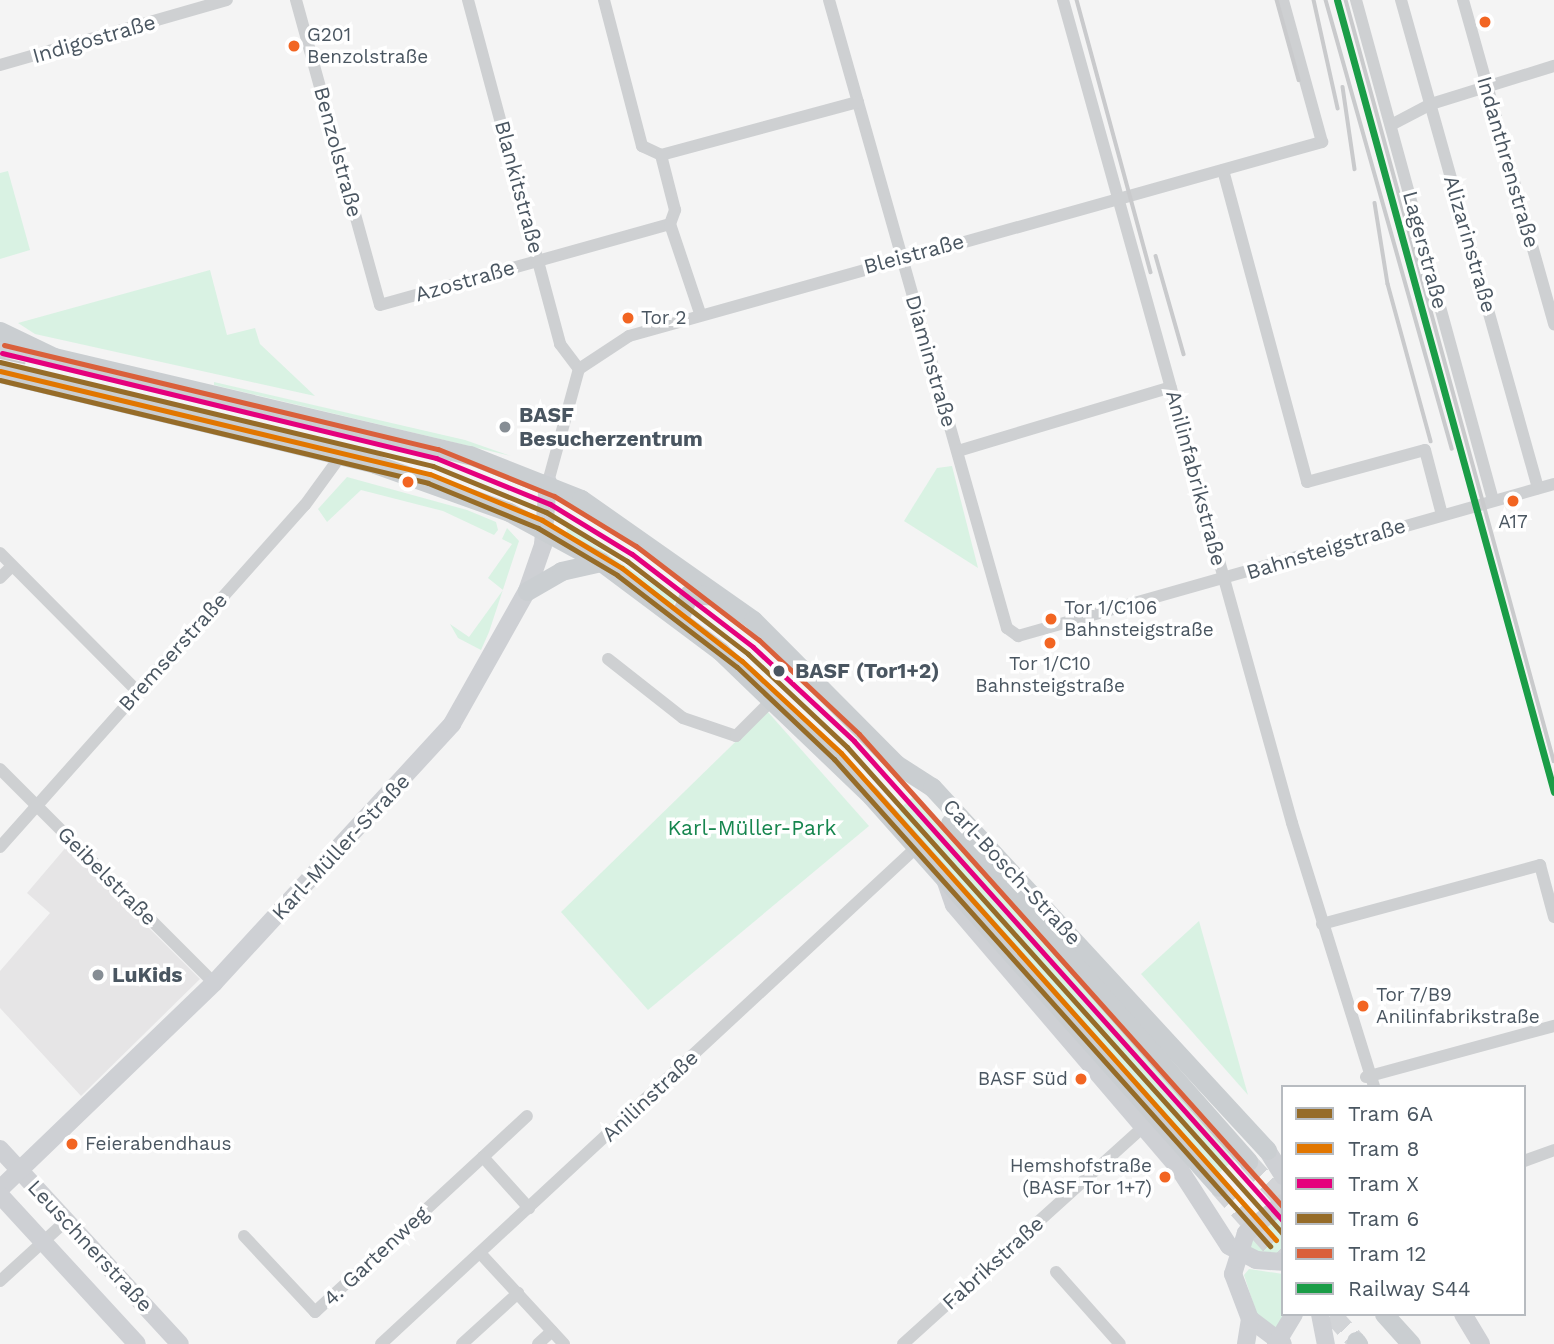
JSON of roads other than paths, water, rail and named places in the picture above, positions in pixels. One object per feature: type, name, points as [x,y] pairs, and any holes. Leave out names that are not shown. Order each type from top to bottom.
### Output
[{"type":"main road","points":[[0,331],[30,351]]},
{"type":"main road","name":"Carl-Bosch-Straße","points":[[30,351],[470,455],[548,482],[725,598],[837,699],[897,764],[932,787],[1021,879],[1275,1155]]},
{"type":"main road","points":[[0,373],[342,454],[458,491],[545,530],[601,562],[679,619],[773,699],[918,847],[1219,1187]]},
{"type":"main road","points":[[527,591],[561,571],[601,562]]},
{"type":"main road","points":[[679,619],[692,592],[725,598]]},
{"type":"main road","points":[[897,764],[1248,1161]]},
{"type":"main road","points":[[1386,1316],[1411,1344]]},
{"type":"street","name":"Indigostraße","points":[[0,65],[227,0]]},
{"type":"street","name":"Benzolstraße","points":[[296,0],[380,304]]},
{"type":"street","name":"Blankitstraße","points":[[468,0],[540,260],[560,344],[579,369]]},
{"type":"street","points":[[604,0],[642,146],[661,155],[858,102]]},
{"type":"street","name":"Diaminstraße","points":[[829,0],[1007,628],[1018,636]]},
{"type":"street","name":"Anilinfabrikstraße","points":[[1063,0],[1223,580],[1368,1084]]},
{"type":"street","name":"Bleistraße","points":[[579,369],[629,336],[700,313],[1322,142],[1283,0]]},
{"type":"street","name":"Lagerstraße","points":[[1356,0],[1493,500]]},
{"type":"street","name":"Alizarinstraße","points":[[1401,0],[1538,488]]},
{"type":"street","name":"Indanthrenstraße","points":[[1464,0],[1554,324]]},
{"type":"street","points":[[1391,125],[1431,104],[1554,66]]},
{"type":"street","points":[[661,155],[675,210],[670,224],[700,313]]},
{"type":"street","points":[[1223,170],[1307,482],[1425,450],[1443,515]]},
{"type":"street","name":"Azostraße","points":[[380,304],[670,224]]},
{"type":"street","name":"Carl-Bosch-Straße","points":[[0,349],[30,351]]},
{"type":"street","name":"Karl-Müller-Straße","points":[[0,1189],[214,983],[452,724],[527,591],[545,530],[548,482],[579,369]]},
{"type":"street","points":[[958,451],[1171,387]]},
{"type":"street","name":"Bremserstraße","points":[[0,847],[305,505],[342,454]]},
{"type":"street","name":"Bahnsteigstraße","points":[[1018,636],[1554,484]]},
{"type":"street","points":[[0,553],[138,692]]},
{"type":"street","points":[[0,578],[12,566]]},
{"type":"street","points":[[608,659],[683,718],[736,736],[773,699]]},
{"type":"street","name":"Geibelstraße","points":[[0,769],[214,983]]},
{"type":"street","name":"Anilinstraße","points":[[381,1344],[918,847]]},
{"type":"street","points":[[1322,924],[1540,865],[1554,917]]},
{"type":"street","points":[[943,876],[954,905],[1144,1126],[1238,1252],[1281,1262]]},
{"type":"street","points":[[1368,1084],[1554,1026]]},
{"type":"street","name":"4. Gartenweg","points":[[244,1236],[315,1312],[527,1116]]},
{"type":"street","name":"Fabrikstraße","points":[[904,1344],[1144,1126]]},
{"type":"street","name":"Leuschnerstraße","points":[[0,1149],[180,1344]]},
{"type":"street","points":[[1526,1160],[1554,1150]]},
{"type":"street","points":[[483,1157],[528,1208]]},
{"type":"street","name":"Leuschnerstraße","points":[[0,1195],[137,1344]]},
{"type":"street","points":[[1281,1204],[1255,1221],[1238,1252],[1233,1274],[1250,1319],[1279,1343],[1293,1316]]},
{"type":"street","points":[[0,1281],[66,1221]]},
{"type":"street","points":[[480,1253],[564,1344]]},
{"type":"street","points":[[1056,1272],[1119,1344]]},
{"type":"street","points":[[462,1344],[517,1293]]},
{"type":"street","points":[[1320,1316],[1326,1344]]},
{"type":"street","points":[[1464,1316],[1481,1344]]},
{"type":"street","points":[[1246,1344],[1250,1319]]},
{"type":"street","points":[[538,1344],[552,1331]]},
{"type":"tunnel","points":[[1248,1161],[1281,1198]]},
{"type":"tunnel","points":[[1219,1187],[1281,1257]]},
{"type":"tunnel","points":[[1334,1316],[1356,1341]]},
{"type":"tram line","name":"12","points":[[4,345],[438,449],[554,496],[636,546],[759,640],[859,734],[1281,1205]]},
{"type":"tram line","name":"X","points":[[2,353],[436,458],[550,504],[632,554],[753,647],[854,741],[1281,1219]]},
{"type":"tram line","points":[[0,358],[24,363]]},
{"type":"tram line","name":"6A","points":[[0,362],[433,466],[546,512],[627,561],[748,654],[847,747],[1281,1232]]},
{"type":"tram line","name":"8","points":[[0,371],[430,474],[542,520],[622,568],[742,661],[841,753],[1276,1240]]},
{"type":"tram line","name":"6","points":[[0,380],[428,483],[538,528],[617,575],[737,667],[834,759],[1270,1246]]},
{"type":"railway","points":[[1077,0],[1151,272]]},
{"type":"railway","points":[[1277,0],[1299,80]]},
{"type":"railway","points":[[1314,0],[1338,108]]},
{"type":"railway","points":[[1326,0],[1452,449]]},
{"type":"railway","points":[[1346,0],[1554,761]]},
{"type":"railway","points":[[1343,87],[1355,169]]},
{"type":"railway","points":[[1375,203],[1388,284],[1431,441]]},
{"type":"railway","points":[[1156,256],[1184,354]]},
{"type":"rail line","name":"S44","points":[[1337,0],[1554,792]]},
{"type":"place","name":"G201 Benzolstraße","points":[[294,46]]},
{"type":"place","name":"Tor 2","points":[[628,318]]},
{"type":"place","name":"BASF Besucherzentrum","points":[[505,427]]},
{"type":"place","name":"A17","points":[[1513,501]]},
{"type":"place","name":"Tor 1/C106 Bahnsteigstraße","points":[[1051,619]]},
{"type":"place","name":"Tor 1/C10 Bahnsteigstraße","points":[[1050,643]]},
{"type":"place","name":"BASF (Tor1+2)","points":[[779,671]]},
{"type":"place","name":"LuKids","points":[[98,975]]},
{"type":"place","name":"Tor 7/B9 Anilinfabrikstraße","points":[[1363,1006]]},
{"type":"place","name":"BASF Süd","points":[[1081,1079]]},
{"type":"place","name":"Feierabendhaus","points":[[72,1144]]},
{"type":"place","name":"Hemshofstraße (BASF Tor 1+7)","points":[[1165,1177]]},
{"type":"park label","name":"Karl-Müller-Park","points":[[752,828]]}]
